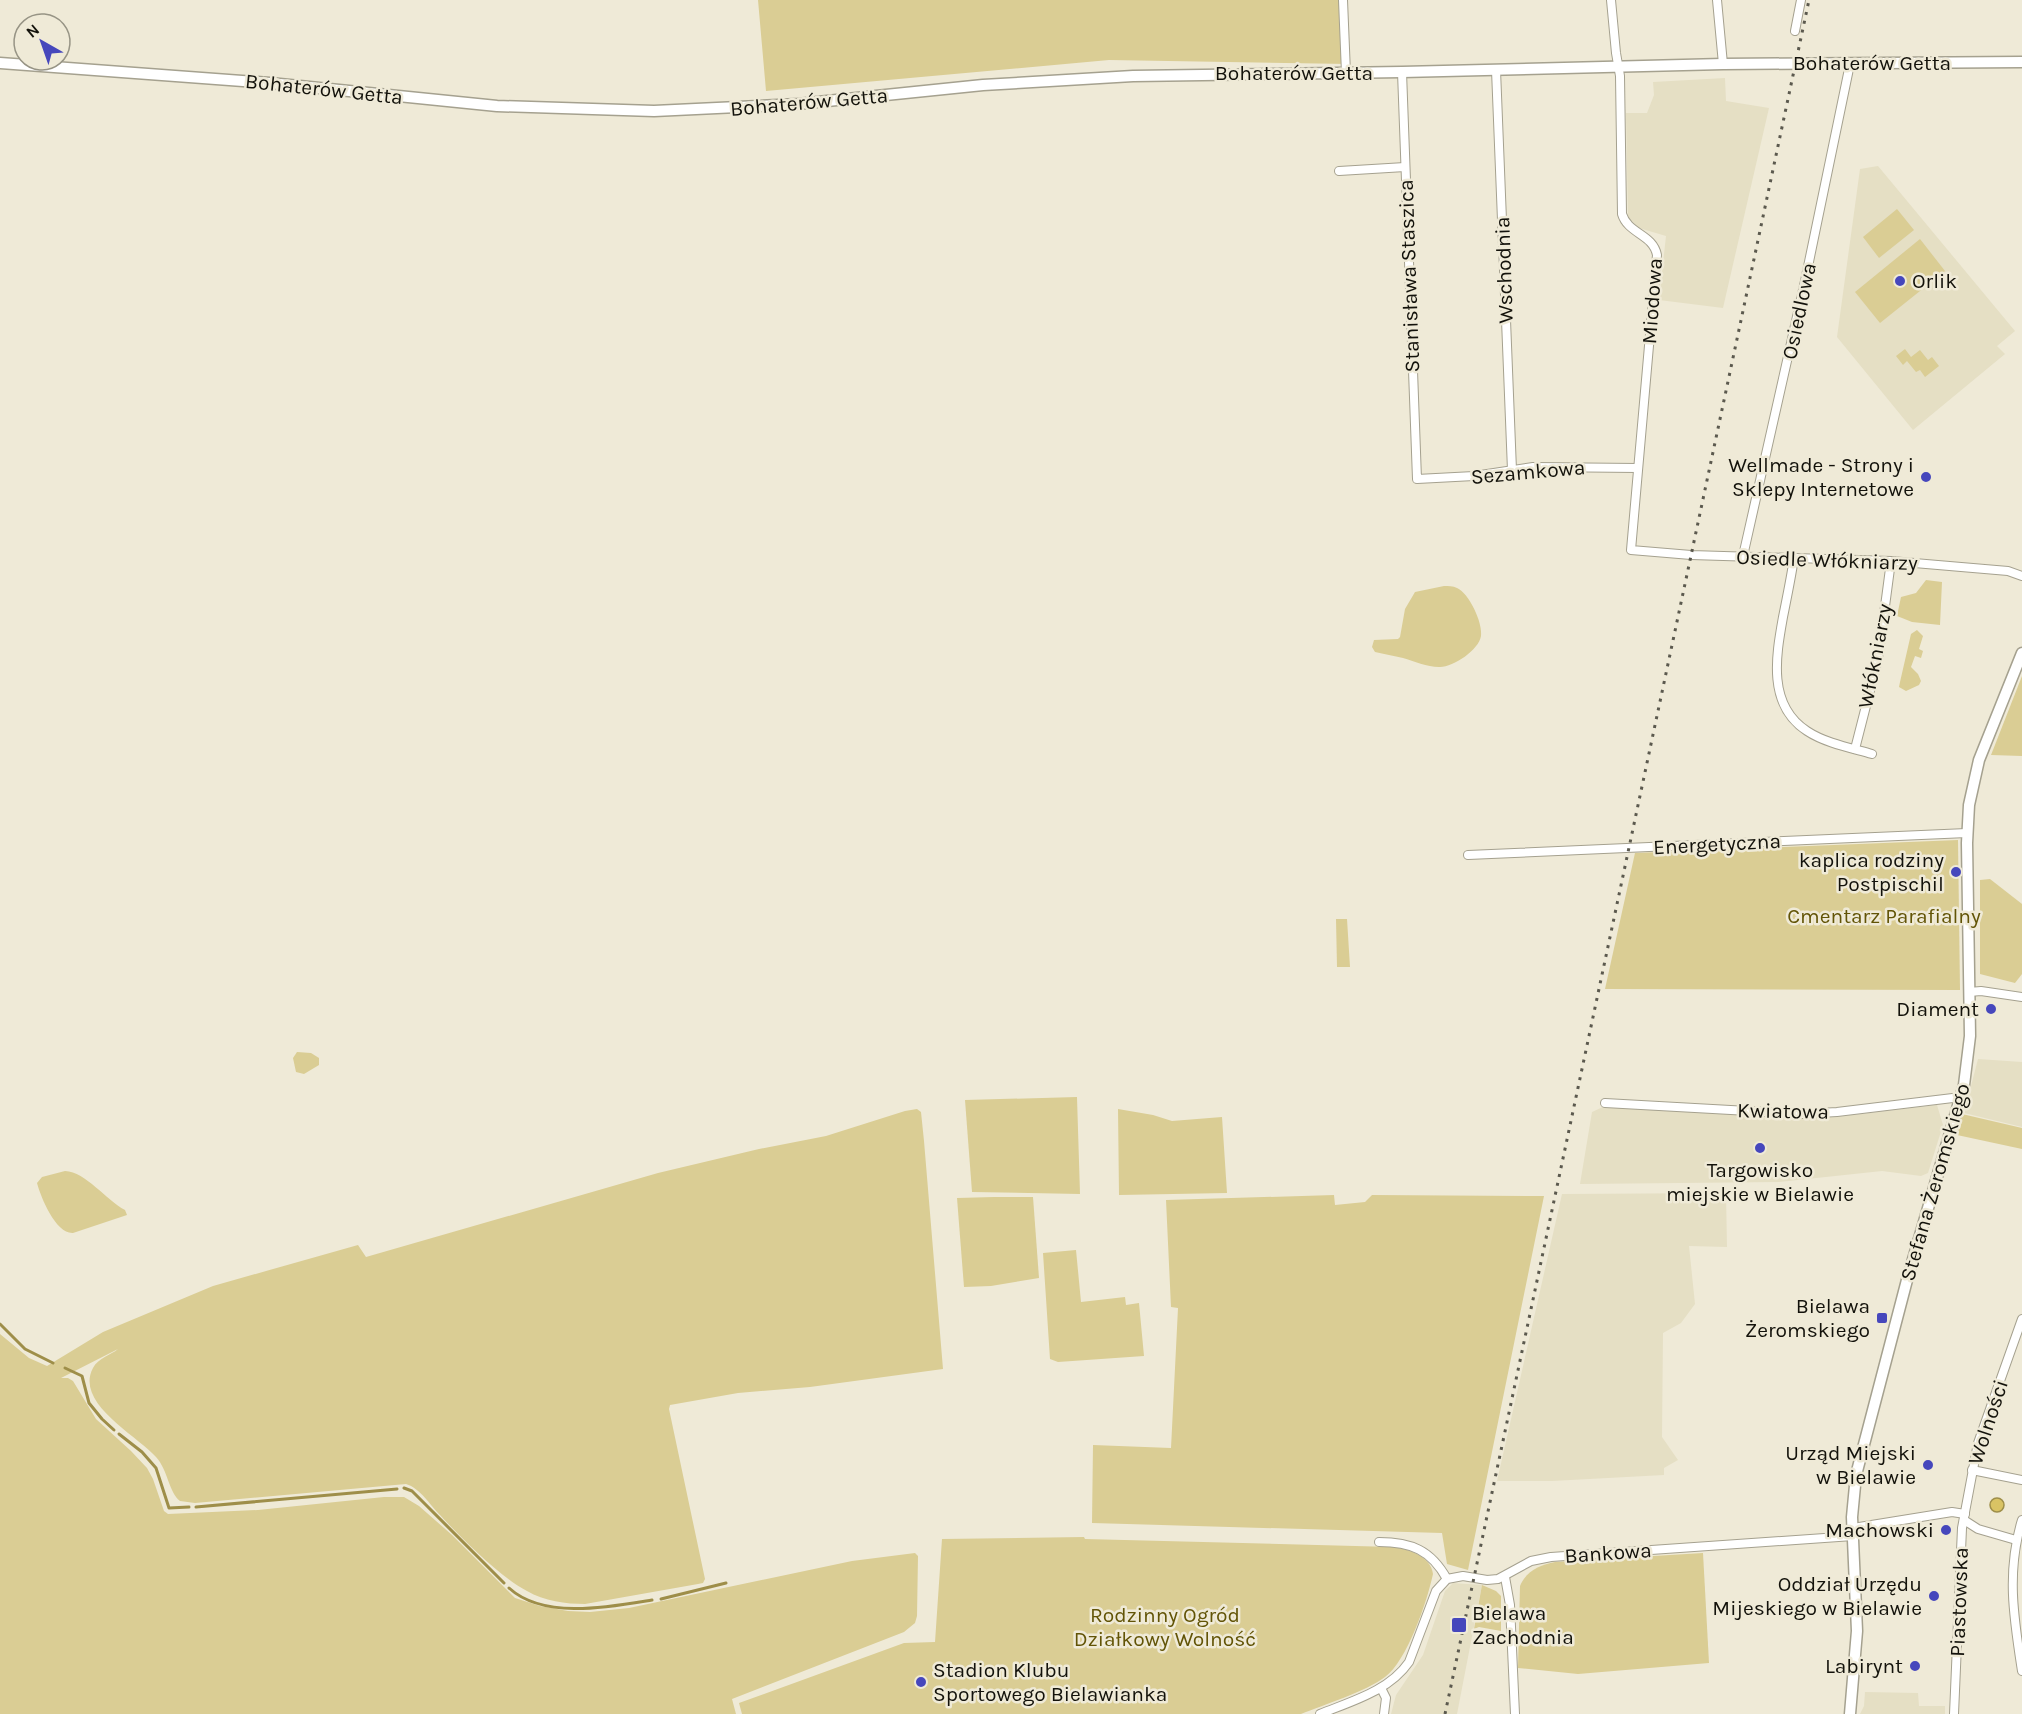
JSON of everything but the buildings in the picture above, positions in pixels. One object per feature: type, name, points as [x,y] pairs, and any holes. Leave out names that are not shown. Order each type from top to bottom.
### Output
[{"type":"street","points":[[1343,0],[1346,73]]},
{"type":"street","points":[[1611,0],[1619,66]]},
{"type":"street","points":[[1717,0],[1723,64]]},
{"type":"street","points":[[1795,31],[1802,0]]},
{"type":"street","name":"Bohaterów Getta","points":[[0,63],[270,83],[497,106],[619,111],[771,106],[977,86],[1108,77],[1723,64],[2022,62]]},
{"type":"street","name":"Osiedlowa","points":[[1743,556],[1805,281],[1850,64]]},
{"type":"street","name":"Miodowa","points":[[1619,66],[1622,214],[1629,227],[1652,243],[1657,255],[1631,550]]},
{"type":"street","name":"Wschodnia","points":[[1496,70],[1512,470]]},
{"type":"street","name":"Stanisława Staszica","points":[[1402,72],[1417,479]]},
{"type":"street","points":[[1339,171],[1405,167]]},
{"type":"street","name":"Sezamkowa","points":[[1417,479],[1567,466],[1638,468]]},
{"type":"street","name":"Osiedle Włókniarzy","points":[[1631,550],[1691,555],[1891,561],[2008,572],[2022,576]]},
{"type":"street","points":[[1794,558],[1776,660],[1779,694],[1785,708],[1804,730],[1815,736],[1872,754]]},
{"type":"street","name":"Włókniarzy","points":[[1855,749],[1878,659],[1891,561]]},
{"type":"street","name":"Stefana Żeromskiego","points":[[1850,1714],[1857,1631],[1853,1532],[1854,1487],[1906,1280],[1961,1097],[1969,1054],[1967,832],[1970,797],[1978,765],[2022,653]]},
{"type":"street","name":"Energetyczna","points":[[1467,855],[1967,832]]},
{"type":"street","points":[[1969,992],[1981,991],[2022,997]]},
{"type":"street","name":"Kwiatowa","points":[[1605,1103],[1801,1114],[1837,1112],[1961,1097]]},
{"type":"street","name":"Wolności","points":[[1968,1491],[1979,1441],[2022,1319]]},
{"type":"street","points":[[1972,1470],[2022,1480]]},
{"type":"street","name":"Piastowska","points":[[1954,1714],[1962,1530],[1968,1491]]},
{"type":"street","name":"Bankowa","points":[[1505,1577],[1531,1561],[1551,1557],[1853,1532],[1952,1512],[1965,1517]]},
{"type":"street","points":[[1965,1517],[1978,1529],[2016,1540]]},
{"type":"street","points":[[2022,1520],[2012,1566],[2015,1627],[2022,1671]]},
{"type":"street","points":[[1379,1542],[1401,1543],[1420,1550],[1436,1561],[1447,1579]]},
{"type":"street","points":[[1320,1714],[1381,1688],[1396,1678],[1409,1662],[1436,1591],[1447,1579],[1462,1576],[1487,1580],[1505,1577],[1510,1605],[1515,1714]]},
{"type":"street","points":[[1381,1688],[1386,1698],[1384,1714]]},
{"type":"shaded area","points":[[1725,78],[1726,101],[1769,108],[1723,308],[1659,300],[1666,236],[1639,228],[1628,217],[1626,113],[1647,113],[1654,95],[1653,82]]},
{"type":"shaded area","points":[[1878,166],[2015,331],[1997,346],[2005,354],[1913,430],[1837,337],[1860,169]]},
{"type":"shaded area","points":[[1978,1059],[2022,1062],[2022,1127],[1964,1113]]},
{"type":"shaded area","name":"Targowisko miejskie w Bielawie","points":[[1937,1105],[1943,1125],[1928,1173],[1921,1176],[1882,1171],[1779,1182],[1580,1184],[1592,1112],[1605,1106],[1799,1118],[1835,1117]]},
{"type":"shaded area","points":[[1726,1193],[1727,1247],[1689,1246],[1695,1304],[1681,1323],[1663,1333],[1662,1437],[1678,1460],[1664,1468],[1664,1475],[1552,1481],[1497,1481],[1562,1194]]},
{"type":"shaded area","points":[[1997,1498],[2002,1500],[2004,1505],[2002,1510],[1997,1512],[1992,1510],[1990,1505],[1992,1500]]},
{"type":"shaded area","points":[[1453,1583],[1482,1585],[1457,1714],[1391,1714],[1396,1695],[1423,1655],[1445,1591]]},
{"type":"shaded area","points":[[1865,1692],[1918,1693],[1919,1706],[1945,1706],[1945,1714],[1860,1714],[1864,1706]]},
{"type":"green space","points":[[758,0],[1347,0],[1348,64],[1109,60],[766,91]]},
{"type":"green space","points":[[1897,209],[1914,230],[1879,258],[1863,237]]},
{"type":"green space","name":"Orlik","points":[[1920,239],[1945,271],[1880,323],[1855,292]]},
{"type":"green space","points":[[1905,349],[1911,357],[1920,350],[1928,360],[1932,357],[1939,366],[1925,377],[1920,370],[1916,372],[1907,361],[1903,365],[1896,356]]},
{"type":"green space","points":[[1926,580],[1942,582],[1940,625],[1912,622],[1897,616],[1901,597],[1916,593]]},
{"type":"green space","points":[[1444,586],[1462,591],[1477,616],[1481,636],[1470,652],[1451,665],[1439,667],[1375,652],[1372,647],[1374,640],[1400,637],[1405,609],[1415,592]]},
{"type":"green space","points":[[1917,630],[1923,636],[1919,649],[1923,651],[1921,658],[1915,656],[1911,667],[1921,681],[1919,685],[1906,691],[1899,687],[1911,634]]},
{"type":"green space","points":[[2022,676],[2022,756],[1991,755]]},
{"type":"green space","name":"Cmentarz Parafialny","points":[[1958,840],[1960,990],[1605,989],[1635,853]]},
{"type":"green space","points":[[1990,879],[2022,904],[2022,974],[2015,983],[1980,974],[1980,880]]},
{"type":"green space","points":[[1336,919],[1347,919],[1350,967],[1337,967]]},
{"type":"green space","points":[[297,1052],[311,1053],[319,1058],[319,1065],[304,1074],[296,1072],[293,1058]]},
{"type":"green space","points":[[1077,1097],[1080,1194],[972,1192],[965,1100]]},
{"type":"green space","points":[[917,1109],[921,1112],[924,1141],[943,1369],[810,1387],[738,1393],[670,1405],[705,1579],[703,1583],[585,1604],[548,1600],[517,1585],[493,1567],[420,1493],[406,1484],[195,1503],[180,1501],[173,1493],[156,1457],[111,1418],[92,1394],[90,1381],[93,1368],[101,1359],[118,1349],[61,1378],[73,1381],[96,1419],[147,1468],[164,1511],[168,1514],[258,1510],[404,1497],[419,1506],[452,1535],[515,1598],[540,1606],[568,1611],[590,1612],[629,1608],[852,1561],[915,1553],[918,1556],[917,1616],[915,1623],[904,1632],[732,1699],[736,1714],[0,1714],[0,1334],[29,1358],[47,1366],[103,1332],[213,1286],[358,1245],[366,1257],[658,1173],[826,1136]]},
{"type":"green space","points":[[1118,1109],[1172,1121],[1222,1117],[1227,1193],[1119,1195]]},
{"type":"green space","points":[[1962,1114],[2022,1128],[2022,1149],[1957,1135]]},
{"type":"green space","points":[[65,1171],[81,1176],[125,1210],[127,1215],[73,1233],[61,1228],[50,1214],[37,1183],[42,1177]]},
{"type":"green space","points":[[1334,1195],[1335,1205],[1365,1202],[1372,1195],[1544,1196],[1468,1570],[1447,1564],[1442,1533],[1092,1523],[1093,1445],[1171,1448],[1178,1308],[1171,1307],[1166,1200]]},
{"type":"green space","points":[[1033,1197],[1039,1278],[991,1286],[964,1287],[957,1198]]},
{"type":"green space","points":[[1076,1250],[1081,1302],[1125,1297],[1126,1305],[1139,1303],[1144,1356],[1058,1362],[1050,1359],[1043,1253]]},
{"type":"green space","name":"Rodzinny Ogród Działkowy Wolność","points":[[1084,1537],[1085,1539],[1393,1547],[1418,1554],[1428,1562],[1433,1574],[1415,1630],[1393,1669],[1385,1677],[1367,1687],[1301,1714],[742,1714],[739,1703],[904,1643],[935,1642],[942,1539]]},
{"type":"green space","points":[[1703,1553],[1709,1663],[1578,1674],[1518,1668],[1520,1586],[1526,1576],[1534,1570],[1555,1562]]},
{"type":"green space","points":[[1482,1585],[1496,1591],[1501,1596],[1501,1631],[1479,1627],[1474,1629]]},
{"type":"waterway","points":[[0,1324],[25,1349],[53,1363]]},
{"type":"waterway","points":[[65,1368],[82,1376],[89,1403],[114,1430]]},
{"type":"waterway","points":[[119,1434],[142,1452],[156,1468],[169,1508],[189,1507]]},
{"type":"waterway","points":[[404,1488],[412,1491],[504,1583]]},
{"type":"waterway","points":[[196,1507],[397,1489]]},
{"type":"waterway","points":[[661,1599],[726,1583]]},
{"type":"waterway","points":[[509,1588],[523,1598],[559,1608],[598,1608],[652,1600]]},
{"type":"railway","points":[[1445,1714],[1809,0]]},
{"type":"place","name":"Orlik","points":[[1900,281]]},
{"type":"place","name":"Wellmade - Strony i Sklepy Internetowe","points":[[1926,477]]},
{"type":"place","name":"kaplica rodziny Postpischil","points":[[1956,872]]},
{"type":"place","name":"Diament","points":[[1991,1009]]},
{"type":"place","name":"Targowisko miejskie w Bielawie","points":[[1760,1148]]},
{"type":"place","name":"Bielawa Żeromskiego","points":[[1882,1318]]},
{"type":"place","name":"Urząd Miejski w Bielawie","points":[[1928,1465]]},
{"type":"place","name":"Machowski","points":[[1946,1530]]},
{"type":"place","name":"Oddział Urzędu Mijeskiego w Bielawie","points":[[1934,1596]]},
{"type":"place","name":"Bielawa Zachodnia","points":[[1459,1625]]},
{"type":"place","name":"Labirynt","points":[[1915,1666]]},
{"type":"place","name":"Stadion Klubu Sportowego Bielawianka","points":[[921,1682]]}]
